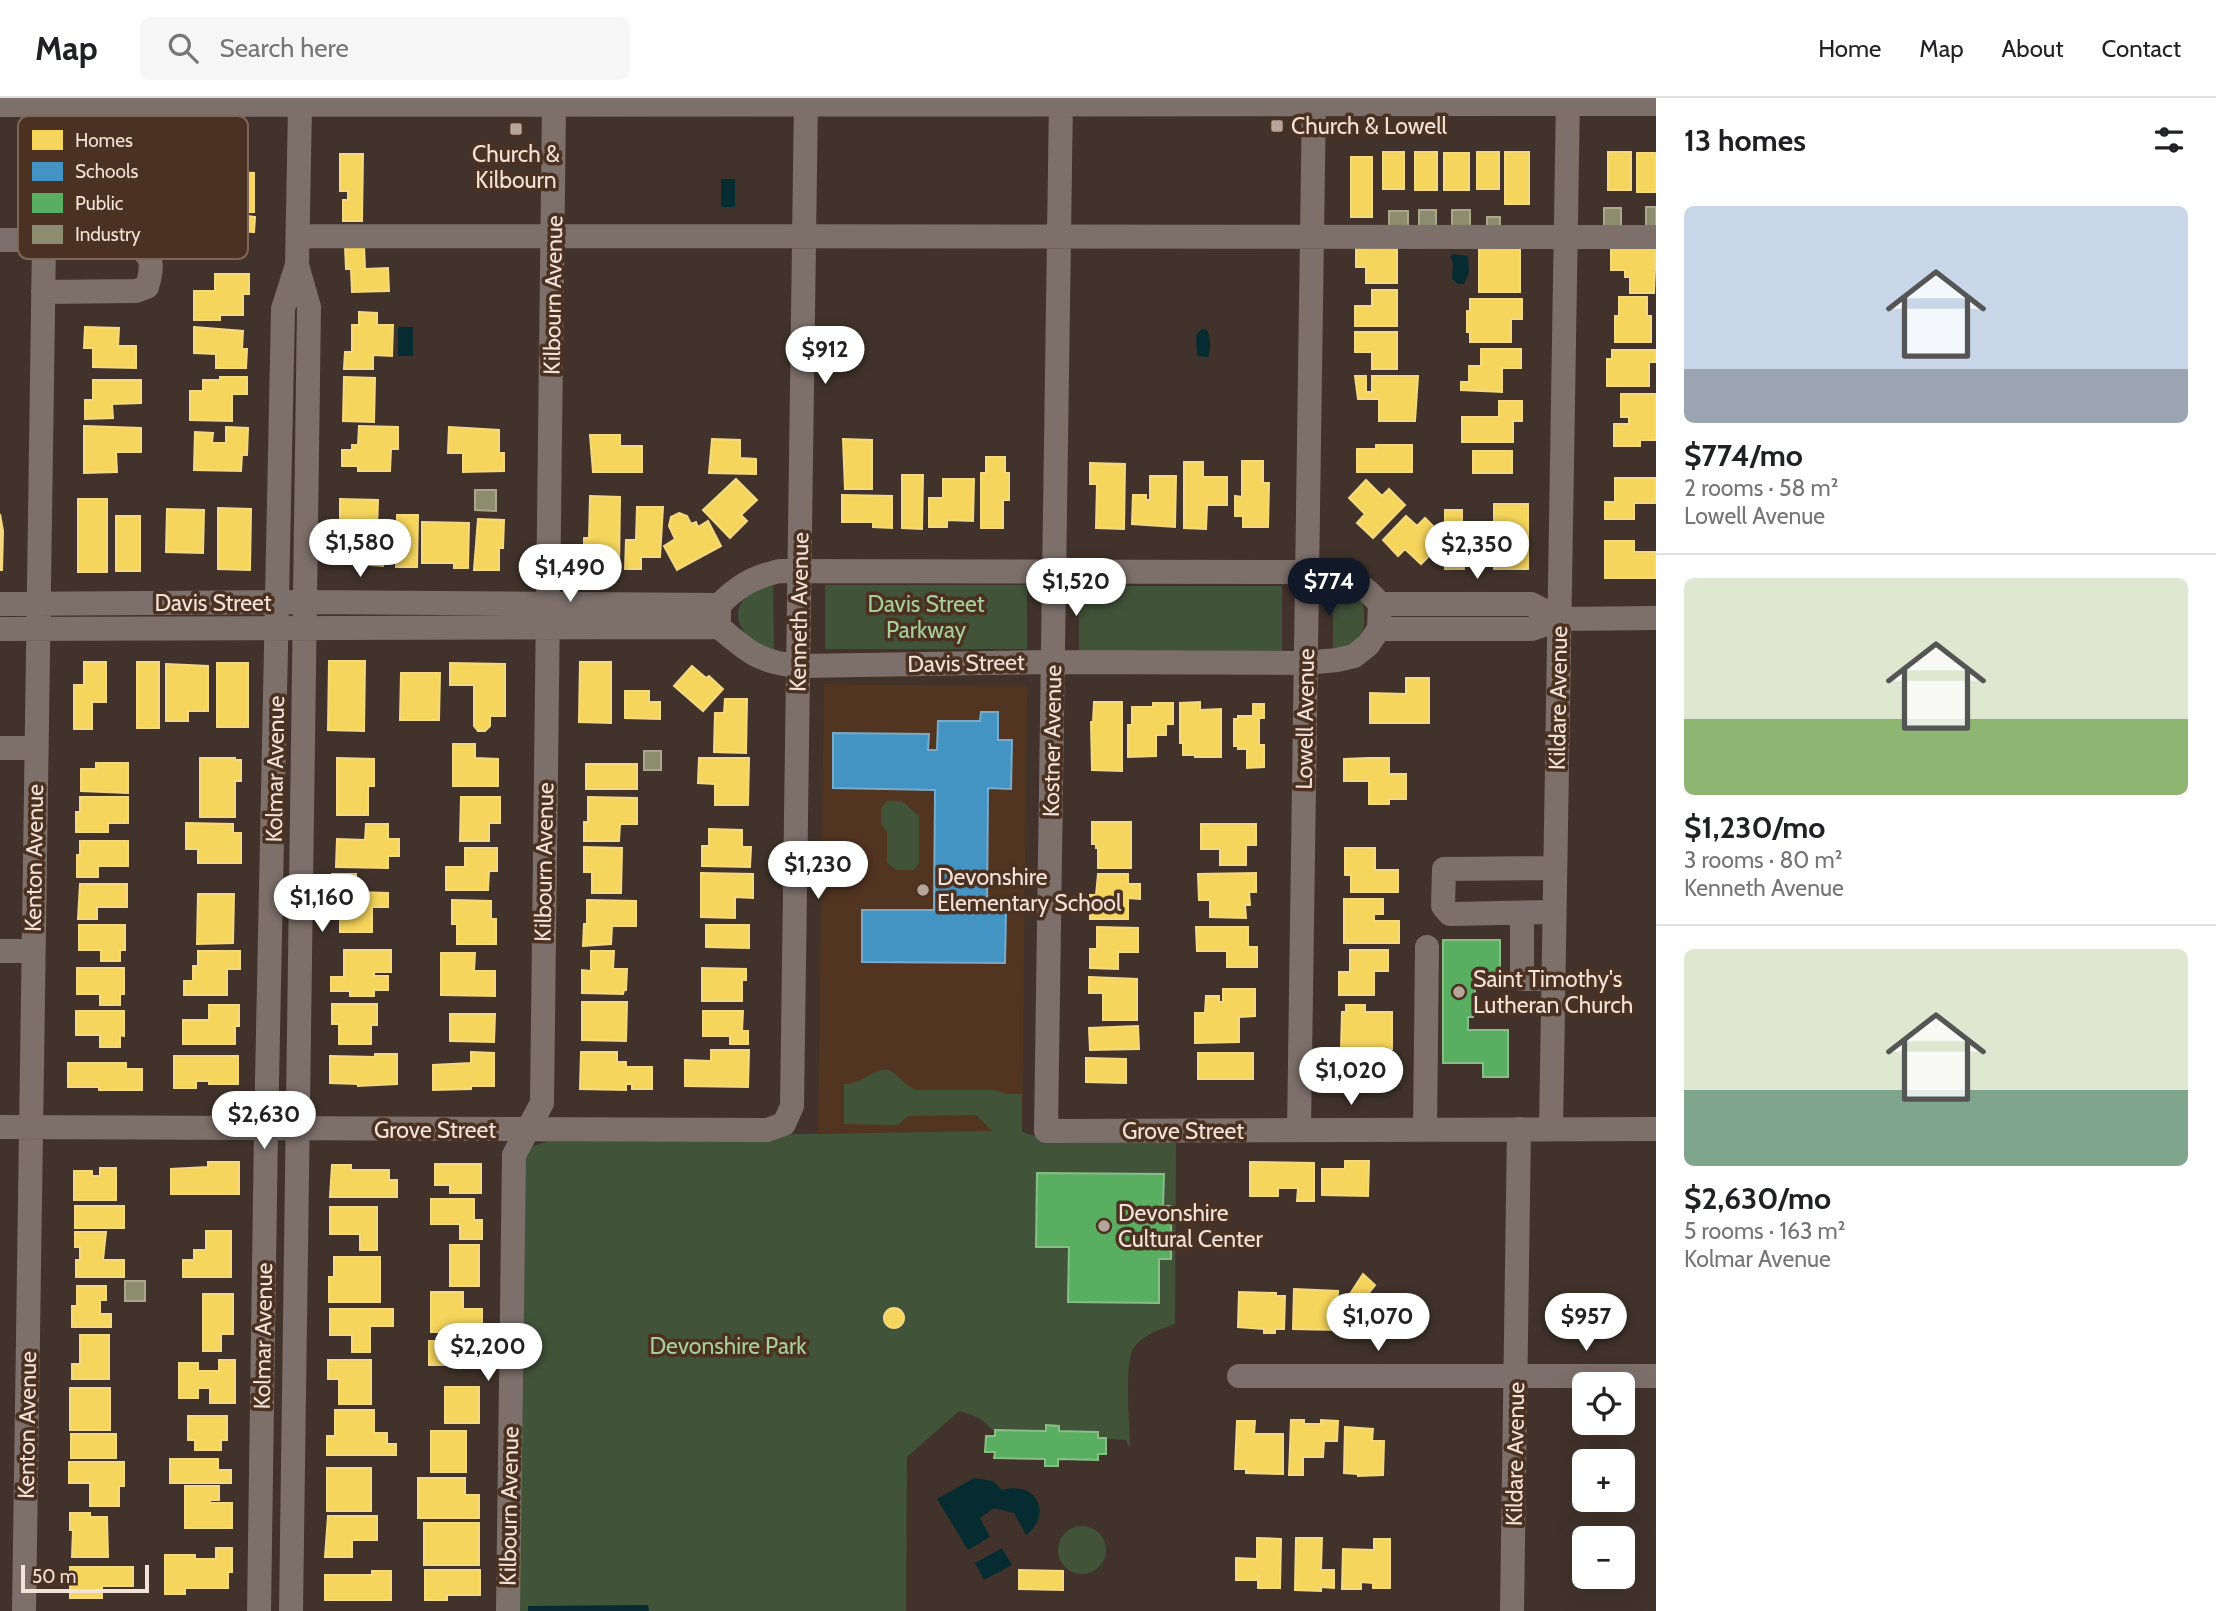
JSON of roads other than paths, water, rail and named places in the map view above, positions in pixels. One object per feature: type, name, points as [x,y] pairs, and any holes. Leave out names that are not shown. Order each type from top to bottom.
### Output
[{"type":"street","points":[[0,105],[300,106],[353,102],[554,105],[606,102],[1061,101],[1568,101],[1656,104]]},
{"type":"street","name":"Kostner Avenue","points":[[1046,1131],[1061,101]]},
{"type":"street","name":"Lowell Avenue","points":[[1299,1130],[1314,101]]},
{"type":"street","name":"Kildare Avenue","points":[[1551,1129],[1568,101]]},
{"type":"street","name":"Kenneth Avenue","points":[[784,1124],[792,1106],[806,102]]},
{"type":"street","name":"Kilbourn Avenue","points":[[508,1611],[514,1155],[542,1103],[554,105]]},
{"type":"street","name":"Kenton Avenue","points":[[46,106],[46,116]]},
{"type":"street","name":"Kolmar Avenue","points":[[259,1611],[283,309],[297,265],[300,106]]},
{"type":"street","points":[[298,236],[554,239],[1656,237]]},
{"type":"street","points":[[0,240],[18,241]]},
{"type":"street","name":"Kenton Avenue","points":[[24,1611],[44,259]]},
{"type":"street","points":[[43,292],[136,291],[146,287],[150,276],[150,259]]},
{"type":"street","name":"Kolmar Avenue","points":[[290,1611],[309,307],[297,265]]},
{"type":"street","points":[[719,616],[737,588],[757,577],[779,571],[1307,571],[1329,572],[1350,579],[1369,590],[1380,604],[1379,629],[1532,629],[1559,619],[1656,618]]},
{"type":"street","name":"Davis Street","points":[[0,604],[305,602],[547,615],[719,616],[758,658],[775,664],[798,666],[1053,662],[1306,663],[1354,656],[1368,645],[1379,629]]},
{"type":"street","points":[[1380,604],[1531,604],[1559,619]]},
{"type":"street","name":"Davis Street","points":[[0,629],[278,629],[547,615]]},
{"type":"street","points":[[0,748],[36,748]]},
{"type":"street","points":[[1555,868],[1444,869],[1443,906],[1450,914],[1555,912]]},
{"type":"street","points":[[1522,913],[1522,979],[1553,979]]},
{"type":"street","points":[[1425,1130],[1427,947]]},
{"type":"street","points":[[0,951],[33,951]]},
{"type":"street","name":"Grove Street","points":[[0,1127],[768,1130],[784,1124]]},
{"type":"street","name":"Kildare Avenue","points":[[1512,1611],[1519,1129]]},
{"type":"street","name":"Grove Street","points":[[1046,1131],[1656,1129]]},
{"type":"street","points":[[1239,1376],[1656,1376]]},
{"type":"water","points":[[721,179],[735,179],[735,207],[721,207]]},
{"type":"water","points":[[1453,254],[1468,256],[1469,273],[1464,284],[1458,284],[1452,279],[1453,263],[1450,257]]},
{"type":"water","points":[[398,327],[413,327],[413,356],[398,356]]},
{"type":"water","points":[[1202,329],[1207,330],[1209,336],[1208,357],[1197,356],[1196,335]]},
{"type":"water","points":[[974,1478],[993,1481],[1002,1490],[1014,1488],[1032,1494],[1040,1509],[1034,1527],[1026,1535],[1014,1513],[994,1508],[980,1518],[990,1537],[968,1550],[937,1499]]},
{"type":"water","points":[[1002,1548],[1012,1565],[984,1580],[975,1563]]},
{"type":"water","points":[[648,1605],[649,1611],[528,1611],[528,1606]]},
{"type":"place","name":"Church & Lowell","points":[[1277,126]]},
{"type":"place","name":"Church & Kilbourn","points":[[516,129]]},
{"type":"place","name":"Devonshire Elementary School","points":[[923,890]]},
{"type":"place","name":"Saint Timothy's Lutheran Church","points":[[1459,992]]},
{"type":"place","name":"Devonshire Cultural Center","points":[[1104,1226]]},
{"type":"park label","name":"Davis Street Parkway","points":[[926,617]]},
{"type":"park label","name":"Devonshire Park","points":[[728,1346]]}]
